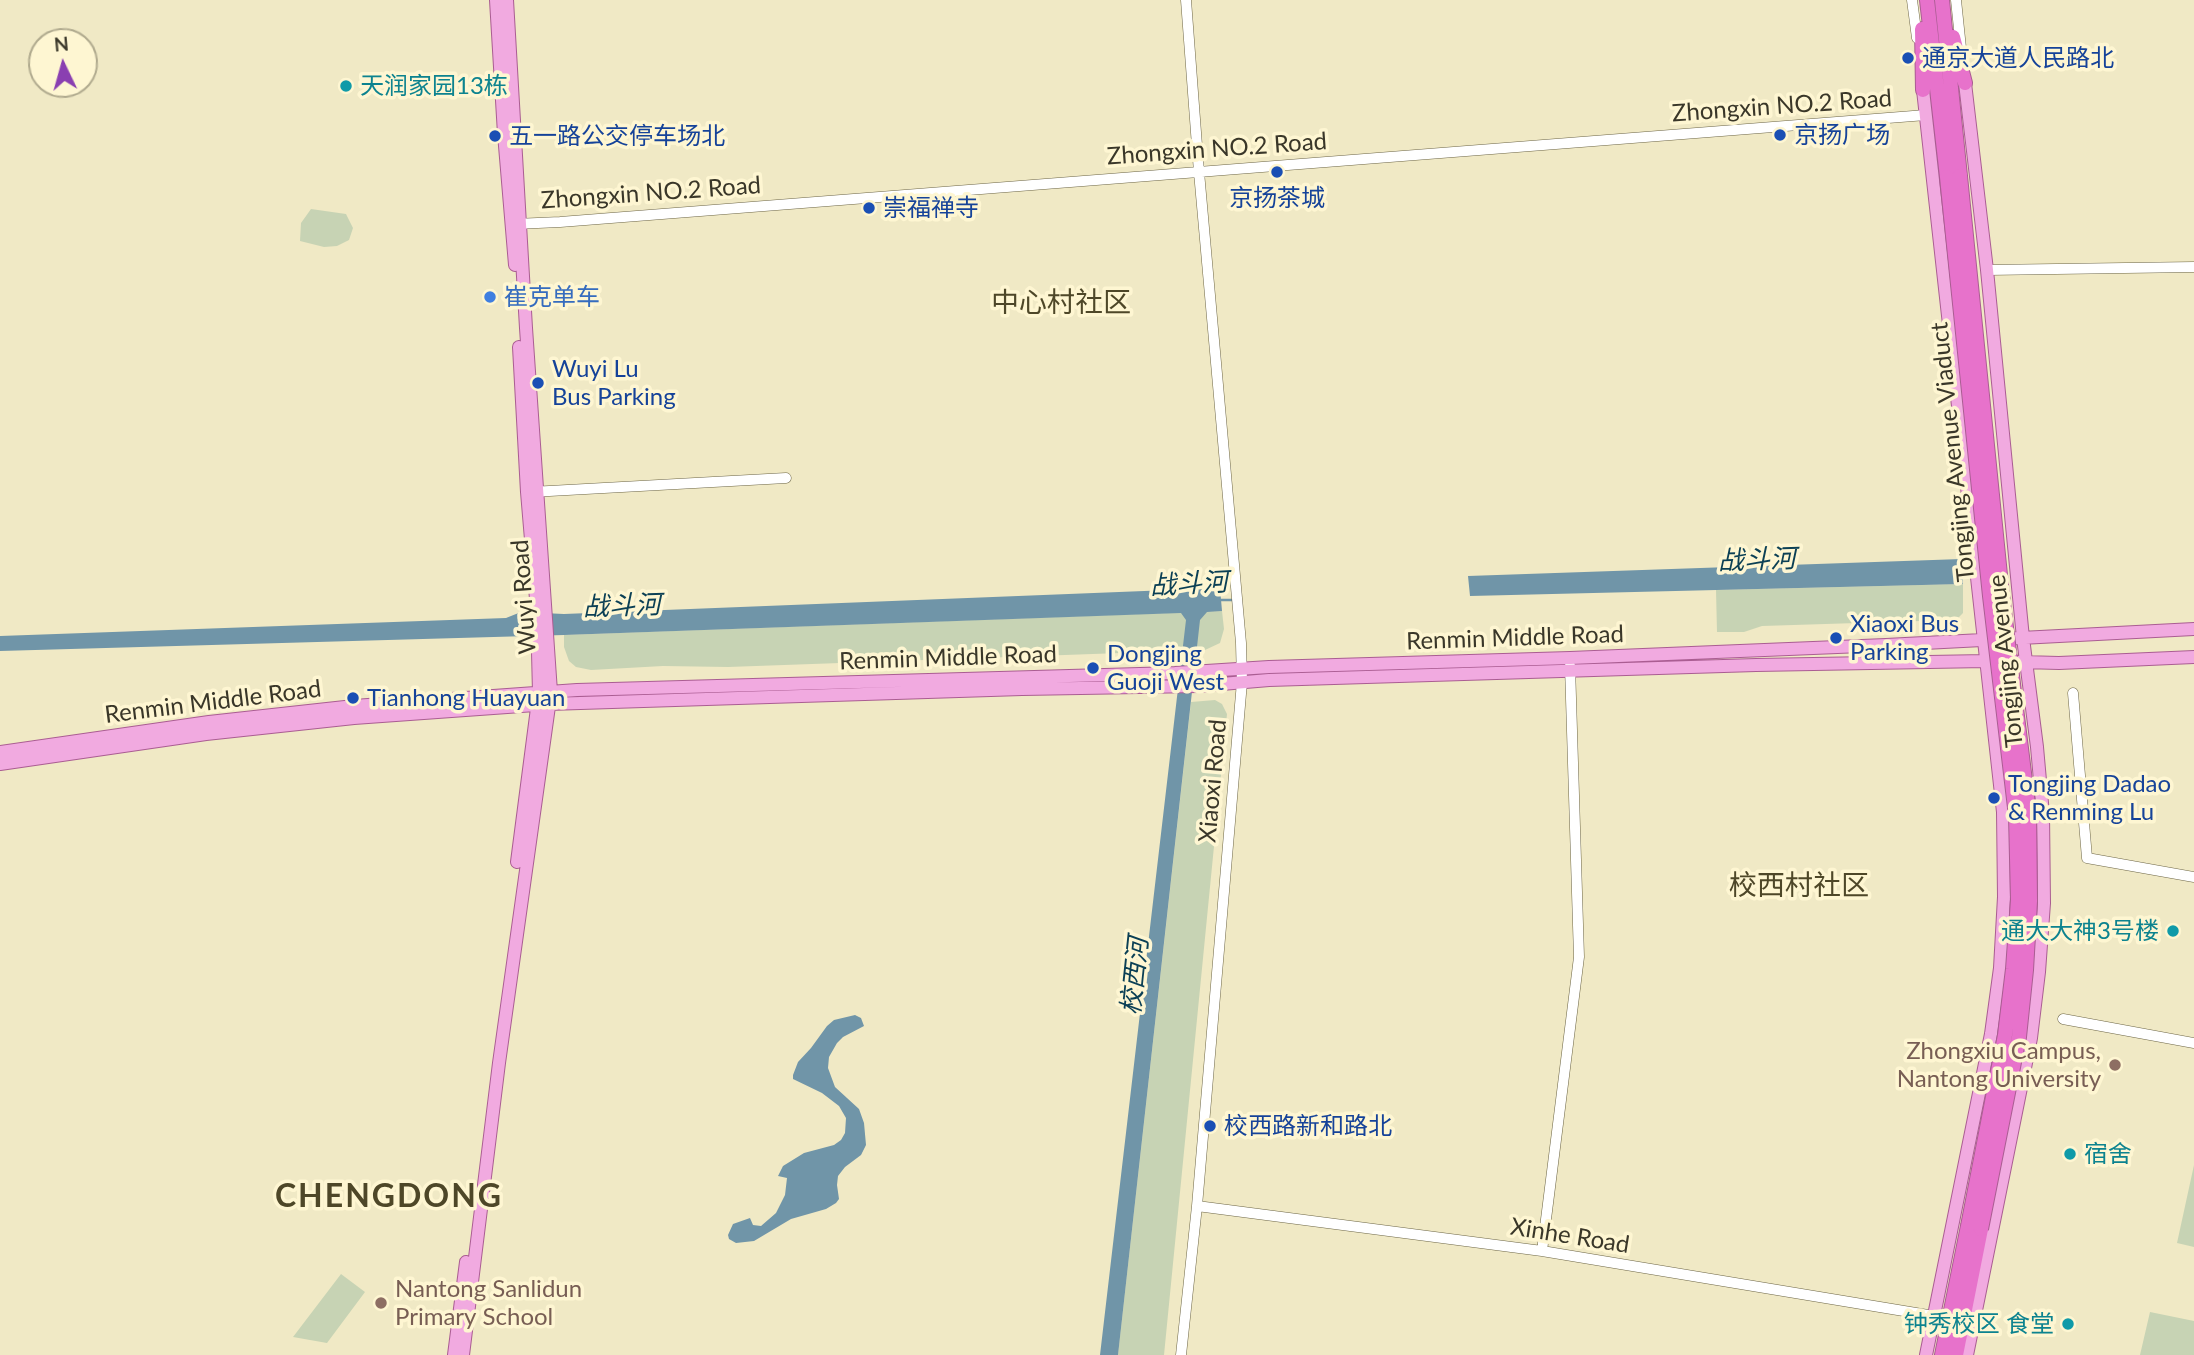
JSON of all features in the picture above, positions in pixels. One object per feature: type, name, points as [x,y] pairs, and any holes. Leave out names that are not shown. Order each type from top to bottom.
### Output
[{"type":"highway","points":[[1922,0],[1923,90]]},
{"type":"highway","name":"Tongjing Avenue Viaduct","points":[[1927,0],[1954,177]]},
{"type":"highway","points":[[1944,0],[1965,83]]},
{"type":"highway","name":"Tongjing Avenue Viaduct","points":[[1944,0],[1954,177],[1990,596],[2016,816],[2018,900],[2005,1035],[1956,1355]]},
{"type":"highway","name":"Tongjing Avenue Viaduct","points":[[1942,1355],[1974,1228]]},
{"type":"main road","name":"Wuyi Road","points":[[463,1355],[544,698],[528,356],[496,0]]},
{"type":"main road","name":"Wuyi Road","points":[[507,0],[527,492],[542,611]]},
{"type":"main road","name":"Tongjing Avenue","points":[[1965,83],[1987,270],[2023,638],[2037,747],[2043,814],[2044,903],[2031,1038],[1967,1355]]},
{"type":"main road","name":"Tongjing Avenue","points":[[1923,90],[2003,812],[2004,885],[2000,968],[1991,1034],[1926,1355]]},
{"type":"main road","name":"Renmin Middle Road","points":[[1174,679],[1198,686],[1242,675],[2194,629]]},
{"type":"main road","name":"Renmin Middle Road","points":[[0,752],[222,720],[354,706],[1174,679],[1198,671],[1242,675],[1570,672],[1986,661],[2059,663],[2194,657]]},
{"type":"main road","name":"Wuyi Road","points":[[454,1355],[544,698]]},
{"type":"main road","name":"Renmin Middle Road","points":[[0,764],[206,734],[544,698]]},
{"type":"main road","points":[[1996,750],[2001,736],[2012,731],[2026,735],[2037,747]]},
{"type":"street","name":"Xiaoxi Road","points":[[1181,1355],[1197,1206],[1242,675],[1186,0]]},
{"type":"street","points":[[1912,0],[1923,90]]},
{"type":"street","points":[[1956,0],[1965,83]]},
{"type":"street","name":"Zhongxin NO.2 Road","points":[[516,224],[1926,115]]},
{"type":"street","points":[[1987,270],[2194,267]]},
{"type":"street","points":[[527,492],[786,478]]},
{"type":"street","points":[[1542,1251],[1579,957],[1570,658]]},
{"type":"street","points":[[2073,694],[2087,858],[2194,877]]},
{"type":"street","points":[[2063,1019],[2194,1043]]},
{"type":"street","name":"Xinhe Road","points":[[1197,1206],[1542,1251],[1934,1316]]},
{"type":"green space","points":[[311,209],[346,214],[353,228],[349,240],[337,246],[324,247],[300,241],[301,223]]},
{"type":"green space","points":[[1963,584],[1963,613],[1952,620],[1762,626],[1744,632],[1717,632],[1716,590]]},
{"type":"green space","points":[[1222,611],[1224,629],[1220,643],[1205,650],[591,670],[576,667],[569,661],[564,647],[564,635]]},
{"type":"green space","points":[[1215,700],[1222,704],[1227,714],[1164,1355],[1118,1355],[1191,702]]},
{"type":"green space","points":[[2194,1165],[2194,1247],[2177,1243]]},
{"type":"green space","points":[[341,1274],[365,1292],[327,1343],[293,1337]]},
{"type":"green space","points":[[2150,1312],[2194,1321],[2194,1355],[2140,1355]]},
{"type":"water","points":[[1962,559],[1963,584],[1470,596],[1468,576]]},
{"type":"water","points":[[1220,588],[1222,611],[1207,612],[1200,620],[1118,1355],[1100,1355],[1186,620],[1181,613],[564,635],[0,651],[0,636],[506,618],[521,612],[564,614]]},
{"type":"water","points":[[855,1015],[861,1018],[864,1026],[837,1043],[829,1057],[828,1068],[835,1087],[859,1109],[864,1123],[866,1145],[861,1155],[838,1176],[839,1199],[826,1209],[791,1219],[754,1241],[736,1243],[729,1239],[728,1235],[733,1224],[750,1218],[753,1225],[761,1226],[776,1213],[785,1195],[787,1178],[778,1176],[783,1166],[804,1153],[834,1145],[845,1133],[846,1118],[839,1106],[822,1093],[793,1079],[793,1075],[798,1062],[827,1026],[834,1020]]},
{"type":"waterway","name":"战斗河","points":[[1221,600],[1235,600]]},
{"type":"place","name":"通京大道人民路北","points":[[1908,58]]},
{"type":"place","name":"天润家园13栋","points":[[346,86]]},
{"type":"place","name":"京扬广场","points":[[1780,135]]},
{"type":"place","name":"五一路公交停车场北","points":[[495,136]]},
{"type":"place","name":"京扬茶城","points":[[1277,172]]},
{"type":"place","name":"崇福禅寺","points":[[869,208]]},
{"type":"place","name":"崔克单车","points":[[490,297]]},
{"type":"place","name":"Wuyi Lu Bus Parking","points":[[538,383]]},
{"type":"place","name":"Xiaoxi Bus Parking","points":[[1836,638]]},
{"type":"place","name":"Dongjing Guoji West","points":[[1093,668]]},
{"type":"place","name":"Tianhong Huayuan","points":[[353,698]]},
{"type":"place","name":"Tongjing Dadao & Renming Lu","points":[[1994,798]]},
{"type":"place","name":"通大大神3号楼","points":[[2173,931]]},
{"type":"place","name":"Zhongxiu Campus, Nantong University","points":[[2115,1065]]},
{"type":"place","name":"校西路新和路北","points":[[1210,1126]]},
{"type":"place","name":"宿舍","points":[[2070,1154]]},
{"type":"place","name":"Nantong Sanlidun Primary School","points":[[381,1303]]},
{"type":"place","name":"钟秀校区 食堂","points":[[2068,1324]]},
{"type":"district","name":"中心村社区","points":[[1061,303]]},
{"type":"district","name":"校西村社区","points":[[1799,886]]},
{"type":"district","name":"CHENGDONG","points":[[389,1197]]},
{"type":"water label","name":"校西河","points":[[1135,976]]}]
